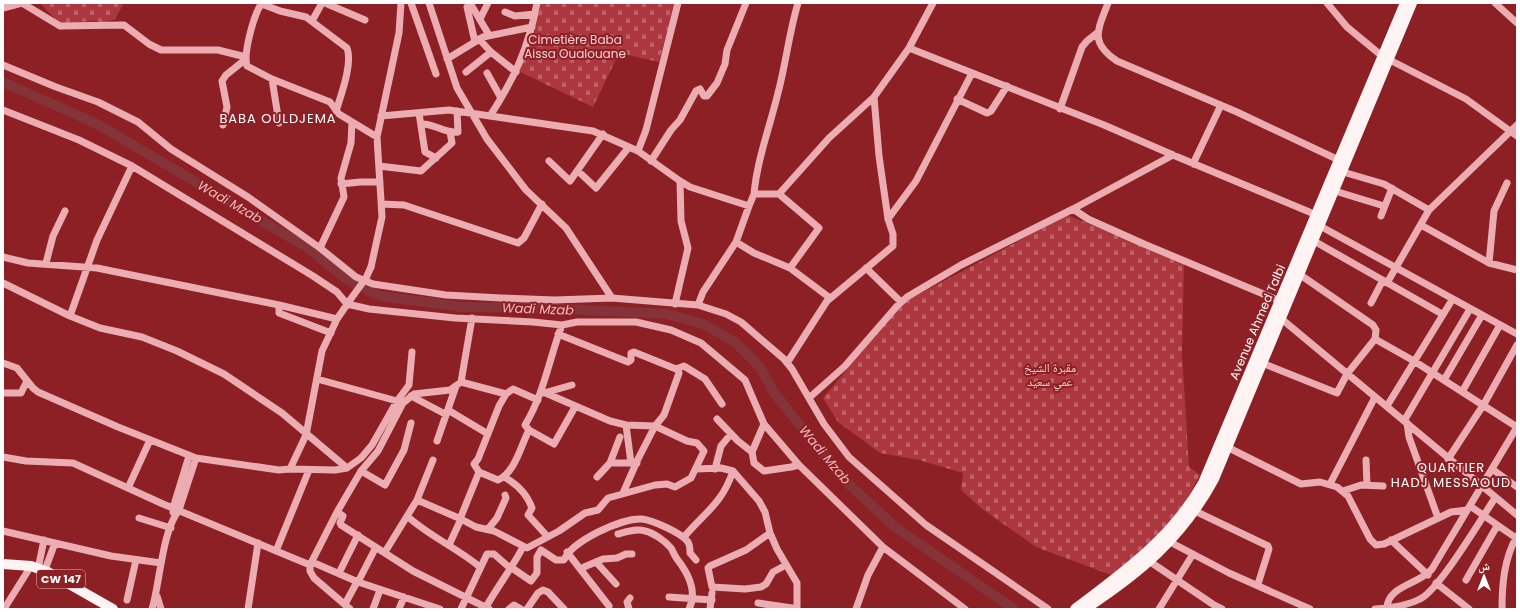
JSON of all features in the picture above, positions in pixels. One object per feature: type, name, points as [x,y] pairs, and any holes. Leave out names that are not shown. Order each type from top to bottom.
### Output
[{"type":"main road","name":"Avenue Ahmed Talbi","points":[[1075,609],[1146,559],[1195,498],[1224,446],[1278,316],[1280,301],[1320,220],[1343,166],[1386,58],[1405,3]]},
{"type":"main road","points":[[1386,58],[1412,3]]},
{"type":"main road","points":[[1085,609],[1146,559],[1170,542],[1196,511],[1214,479],[1224,446],[1262,363],[1278,316],[1314,241],[1320,220],[1335,191],[1343,166]]},
{"type":"main road","name":"CW 147","points":[[3,564],[34,567],[48,572],[113,609]]},
{"type":"street","points":[[3,8],[22,3],[60,26],[124,25],[149,44],[161,50],[218,50],[246,58]]},
{"type":"street","points":[[336,111],[346,73],[348,50],[346,47],[312,21],[301,15],[280,12],[262,3],[256,12],[252,28],[246,58],[247,66],[272,79],[330,102],[336,111],[377,137]]},
{"type":"street","points":[[312,21],[324,3],[365,20]]},
{"type":"street","points":[[290,470],[306,435],[318,379],[320,356],[337,319],[366,278],[371,268],[380,229],[382,204],[377,137],[399,33],[401,3]]},
{"type":"street","points":[[411,3],[436,74]]},
{"type":"street","points":[[430,3],[457,88],[472,113],[504,163],[526,190],[566,228],[612,298]]},
{"type":"street","points":[[489,35],[470,3],[467,7],[477,41],[516,72]]},
{"type":"street","points":[[480,19],[488,3]]},
{"type":"street","points":[[490,116],[516,72],[532,27],[537,3]]},
{"type":"street","points":[[638,151],[646,130],[678,3]]},
{"type":"street","points":[[651,161],[671,130],[680,120],[696,91],[700,89],[704,96],[707,96],[716,86],[725,64],[727,50],[746,3]]},
{"type":"street","points":[[698,305],[703,292],[736,242],[754,194],[756,172],[781,83],[791,26],[798,3]]},
{"type":"street","points":[[779,194],[829,138],[874,97],[909,48],[933,3]]},
{"type":"street","points":[[1108,3],[1097,33],[1097,39],[1101,48],[1117,61],[1221,105],[1343,166],[1392,188],[1429,210]]},
{"type":"street","points":[[1327,3],[1347,27],[1386,58],[1466,99],[1517,136]]},
{"type":"street","points":[[1495,3],[1517,23]]},
{"type":"street","points":[[505,12],[515,16],[535,14]]},
{"type":"street","points":[[447,59],[489,35],[532,27]]},
{"type":"street","points":[[1060,109],[1082,47],[1097,33]]},
{"type":"street","points":[[909,48],[1111,128],[1320,220],[1395,269],[1517,334]]},
{"type":"street","points":[[466,72],[491,52]]},
{"type":"street","points":[[223,125],[227,110],[222,84],[223,78],[246,58]]},
{"type":"street","points":[[3,65],[98,102],[138,122],[171,149],[248,198],[320,248],[361,280],[383,286],[446,295],[555,300],[612,298],[698,305],[726,314],[741,322],[787,363],[803,385],[824,424],[849,457],[926,526],[1048,609]]},
{"type":"street","points":[[487,73],[501,98]]},
{"type":"street","points":[[888,219],[916,181],[972,73]]},
{"type":"street","points":[[272,79],[279,123]]},
{"type":"street","points":[[958,99],[987,113],[991,111],[1007,86]]},
{"type":"street","points":[[787,363],[830,298],[893,246],[893,234],[888,219],[877,137],[874,97]]},
{"type":"street","points":[[1193,164],[1221,105]]},
{"type":"street","points":[[3,110],[79,140],[132,166],[313,276],[349,302],[369,309],[562,325],[577,322],[636,322],[671,330],[701,343],[745,380],[764,424],[799,465],[883,547],[965,609]]},
{"type":"street","points":[[381,116],[443,110],[582,128],[603,134],[638,151],[680,181],[697,189],[749,206]]},
{"type":"street","points":[[421,124],[430,124],[456,133],[458,131],[457,111]]},
{"type":"street","points":[[419,113],[425,152],[436,158]]},
{"type":"street","points":[[320,248],[343,200],[344,193],[341,184],[342,173],[351,143],[352,122]]},
{"type":"street","points":[[1371,303],[1385,281],[1395,269],[1422,225],[1429,210],[1510,130],[1517,125]]},
{"type":"street","points":[[379,166],[421,171],[453,141],[450,132]]},
{"type":"street","points":[[549,161],[569,181],[578,171],[603,134]]},
{"type":"street","points":[[578,171],[596,188],[629,147]]},
{"type":"street","points":[[809,398],[845,366],[901,302],[961,265],[1073,209],[1173,155]]},
{"type":"street","points":[[70,316],[103,226],[132,166]]},
{"type":"street","points":[[675,304],[688,248],[681,221],[680,181]]},
{"type":"street","points":[[341,184],[380,182]]},
{"type":"street","points":[[1489,263],[1494,211],[1506,183]]},
{"type":"street","points":[[1380,216],[1392,188]]},
{"type":"street","points":[[1335,191],[1384,206]]},
{"type":"street","points":[[754,194],[779,194],[819,228],[790,268]]},
{"type":"street","points":[[382,204],[404,205],[518,243],[524,238],[542,204]]},
{"type":"street","points":[[1073,209],[1088,219],[1137,241],[1280,301]]},
{"type":"street","points":[[46,264],[53,236],[65,211]]},
{"type":"street","points":[[1422,225],[1489,263],[1517,270]]},
{"type":"street","points":[[1314,241],[1442,314]]},
{"type":"street","points":[[736,242],[754,253],[790,268],[830,298]]},
{"type":"street","points":[[3,257],[28,263],[87,267],[279,305],[337,319]]},
{"type":"street","points":[[866,268],[901,302]]},
{"type":"street","points":[[1262,363],[1337,393],[1347,374],[1375,340],[1376,332],[1373,325],[1299,274]]},
{"type":"street","points":[[3,283],[70,316],[100,328],[142,337],[177,351],[218,371],[265,401],[292,421],[306,435],[347,468]]},
{"type":"street","points":[[1387,406],[1442,314],[1452,300]]},
{"type":"street","points":[[279,305],[279,313],[331,333]]},
{"type":"street","points":[[1438,518],[1405,422],[1470,308]]},
{"type":"street","points":[[1444,380],[1482,315]]},
{"type":"street","points":[[1278,316],[1517,515]]},
{"type":"street","points":[[437,441],[446,412],[458,384],[472,318]]},
{"type":"street","points":[[562,325],[558,334],[542,392],[525,425],[529,430],[554,444],[575,407]]},
{"type":"street","points":[[1462,392],[1500,325]]},
{"type":"street","points":[[558,334],[628,362],[631,360],[630,353],[634,352],[676,369],[684,366],[705,379],[722,404]]},
{"type":"street","points":[[1375,340],[1414,361],[1462,392],[1484,404],[1516,431],[1428,575],[1395,592],[1389,598],[1387,608]]},
{"type":"street","points":[[1448,459],[1484,404],[1517,345]]},
{"type":"street","points":[[3,363],[17,368],[38,392],[192,457],[279,470],[335,470],[347,468],[361,458],[372,445],[396,401],[409,385],[412,352]]},
{"type":"street","points":[[623,493],[634,463],[655,426],[664,415],[679,373]]},
{"type":"street","points":[[318,379],[396,401]]},
{"type":"street","points":[[3,393],[21,393],[27,381]]},
{"type":"street","points":[[350,609],[314,578],[310,571],[311,564],[337,512],[361,471],[378,451],[403,403],[410,396],[419,392],[445,392],[458,384],[506,394]]},
{"type":"street","points":[[542,392],[572,384]]},
{"type":"street","points":[[529,430],[517,458],[504,477],[498,480],[479,472],[474,464],[478,459],[500,404],[506,394],[513,389],[538,400]]},
{"type":"street","points":[[417,500],[476,527],[488,529],[527,548],[585,514],[598,510],[608,498],[655,485],[667,484],[675,487],[692,478],[704,449],[697,443],[687,441],[655,426],[626,425],[610,421],[542,392]]},
{"type":"street","points":[[410,396],[446,412],[488,434]]},
{"type":"street","points":[[1330,484],[1375,397]]},
{"type":"street","points":[[717,419],[738,441],[752,452]]},
{"type":"street","points":[[361,471],[385,485],[404,450],[411,423]]},
{"type":"street","points":[[764,424],[752,452],[754,463],[766,471],[799,465]]},
{"type":"street","points":[[626,425],[634,463]]},
{"type":"street","points":[[715,468],[721,446],[731,434]]},
{"type":"street","points":[[597,477],[610,463],[620,437]]},
{"type":"street","points":[[128,488],[150,440]]},
{"type":"street","points":[[1224,446],[1301,484],[1314,482],[1330,484],[1343,491],[1354,507],[1373,543],[1380,545],[1456,510],[1468,508],[1483,516],[1516,537],[1503,575],[1502,609]]},
{"type":"street","points":[[3,456],[26,461],[73,463],[176,509],[276,551],[339,573],[357,582],[404,597],[425,607],[440,609]]},
{"type":"street","points":[[152,609],[157,596],[161,563],[192,457]]},
{"type":"street","points":[[385,552],[417,500],[433,460]]},
{"type":"street","points":[[1366,460],[1367,485]]},
{"type":"street","points":[[610,463],[634,463]]},
{"type":"street","points":[[696,469],[715,468],[733,471],[759,500],[765,512],[770,533],[797,583],[797,607],[758,603]]},
{"type":"street","points":[[1492,469],[1517,487]]},
{"type":"street","points":[[276,551],[309,470]]},
{"type":"street","points":[[684,537],[698,520],[711,510],[721,498],[733,471]]},
{"type":"street","points":[[449,545],[461,519],[479,472]]},
{"type":"street","points":[[504,477],[515,483],[528,498],[532,508],[528,514],[548,537]]},
{"type":"street","points":[[1343,491],[1361,485],[1383,486]]},
{"type":"street","points":[[488,529],[497,518],[506,498],[505,495]]},
{"type":"street","points":[[1375,609],[1387,608],[1420,599],[1436,583],[1495,498]]},
{"type":"street","points":[[1196,511],[1268,546],[1269,549],[1258,584]]},
{"type":"street","points":[[337,512],[343,516],[340,523],[341,525],[376,548],[437,584],[488,608],[523,547]]},
{"type":"street","points":[[407,516],[429,534],[449,545],[480,567]]},
{"type":"street","points":[[139,518],[171,528]]},
{"type":"street","points":[[461,609],[468,598],[470,587],[485,556],[491,553],[531,581],[537,573],[537,557],[541,550],[559,561],[564,560],[567,552],[591,535],[617,523],[640,519],[670,529],[684,537],[689,542],[690,553],[696,560]]},
{"type":"street","points":[[1466,580],[1497,526]]},
{"type":"street","points":[[618,534],[637,530],[645,531],[669,546],[688,574],[693,600],[689,609]]},
{"type":"street","points":[[3,531],[136,560],[161,563]]},
{"type":"street","points":[[770,533],[746,550],[710,566],[708,568],[712,587],[745,589],[761,587],[766,584],[773,572],[786,565]]},
{"type":"street","points":[[339,573],[358,535]]},
{"type":"street","points":[[4,609],[34,567],[44,540]]},
{"type":"street","points":[[1391,540],[1428,575]]},
{"type":"street","points":[[1170,542],[1229,572],[1310,609]]},
{"type":"street","points":[[48,572],[46,567],[55,543]]},
{"type":"street","points":[[248,609],[258,543]]},
{"type":"street","points":[[856,609],[868,575],[883,547]]},
{"type":"street","points":[[344,604],[376,548]]},
{"type":"street","points":[[567,552],[609,606]]},
{"type":"street","points":[[582,570],[584,567],[607,558],[618,558],[626,554],[632,554]]},
{"type":"street","points":[[1159,609],[1176,579],[1193,554]]},
{"type":"street","points":[[1146,559],[1222,609]]},
{"type":"street","points":[[127,600],[136,560]]},
{"type":"street","points":[[596,562],[616,584]]},
{"type":"street","points":[[1436,583],[1470,609]]},
{"type":"street","points":[[372,609],[380,590]]},
{"type":"street","points":[[527,609],[538,593],[543,590],[548,592],[564,609]]},
{"type":"street","points":[[157,596],[161,609]]},
{"type":"street","points":[[399,609],[404,597]]},
{"type":"street","points":[[669,597],[693,600],[712,597],[710,609]]},
{"type":"street","points":[[629,609],[627,602],[630,598]]},
{"type":"street","points":[[509,609],[514,605],[521,609]]},
{"type":"green space","points":[[40,3],[124,3],[115,19],[104,23],[97,21],[59,23]]},
{"type":"green space","name":"Cimetière Baba Aissa Oualouane","points":[[541,3],[675,3],[659,62],[619,53],[593,107],[518,71],[534,36]]},
{"type":"green space","name":"مقبرة الشيخ عمي سعيد","points":[[1067,215],[1184,262],[1182,353],[1189,467],[1200,475],[1185,503],[1166,531],[1111,575],[1036,547],[981,508],[961,490],[963,473],[919,460],[880,453],[838,422],[823,398],[903,303]]},
{"type":"waterway","name":"Wadi Mzab","points":[[3,82],[97,124],[308,248],[349,281],[380,296],[462,307],[543,308],[667,314],[703,324],[736,343],[759,366],[775,394],[843,479],[895,527],[1014,609]]},
{"type":"district","name":"BABA OULDJEMA","points":[[278,118]]},
{"type":"district","name":"QUARTIER HADJ MESSAOUD","points":[[1451,474]]}]
